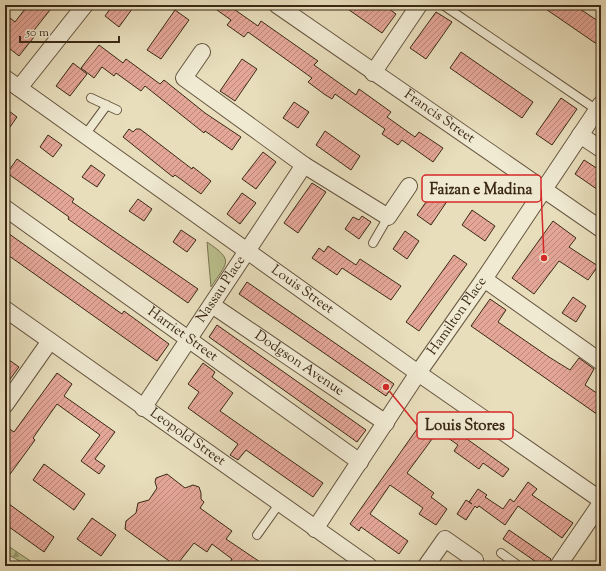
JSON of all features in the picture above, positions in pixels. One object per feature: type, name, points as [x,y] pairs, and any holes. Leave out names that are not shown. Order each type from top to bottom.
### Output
[{"type":"street","points":[[19,88],[85,5]]},
{"type":"street","name":"Francis Street","points":[[277,5],[373,73],[601,229]]},
{"type":"street","points":[[373,73],[419,5]]},
{"type":"street","points":[[202,52],[184,78],[304,166],[388,217],[409,186]]},
{"type":"street","name":"Louis Street","points":[[5,78],[418,373],[601,500]]},
{"type":"street","name":"Hamilton Place","points":[[316,530],[418,373],[484,280],[599,107]]},
{"type":"street","points":[[580,136],[601,149]]},
{"type":"street","name":"Nassau Place","points":[[143,408],[304,166]]},
{"type":"street","name":"Harriet Street","points":[[5,208],[360,462]]},
{"type":"street","points":[[484,280],[601,362]]},
{"type":"street","name":"Dodgson Avenue","points":[[212,305],[386,423]]},
{"type":"street","name":"Leopold Street","points":[[5,309],[143,408],[369,566]]},
{"type":"street","points":[[5,405],[50,341]]},
{"type":"street","points":[[558,566],[601,503]]},
{"type":"street","points":[[426,566],[445,539],[475,560]]},
{"type":"lane","points":[[444,5],[599,107]]},
{"type":"lane","points":[[91,98],[117,110]]},
{"type":"lane","points":[[85,135],[106,105]]},
{"type":"lane","points":[[373,243],[388,217]]},
{"type":"lane","points":[[257,535],[280,504]]},
{"type":"lane","points":[[501,553],[519,566]]},
{"type":"green space","points":[[207,242],[222,254],[226,262],[211,287]]},
{"type":"green space","points":[[5,544],[38,566],[29,566],[5,553]]},
{"type":"building","points":[[28,5],[54,5],[31,34],[34,37],[19,56],[5,45],[5,14],[15,22]]},
{"type":"building","points":[[113,5],[135,5],[119,27],[105,16]]},
{"type":"building","points":[[210,5],[228,5],[258,26],[261,21],[318,61],[314,65],[356,95],[359,89],[391,112],[387,117],[415,137],[419,132],[443,148],[433,162],[402,140],[398,145],[382,134],[385,129],[335,94],[332,99],[324,94],[308,82],[312,78],[248,32],[244,37],[227,25],[231,20]]},
{"type":"building","points":[[342,5],[384,5],[396,14],[382,33]]},
{"type":"building","points":[[540,5],[574,5],[601,23],[601,47]]},
{"type":"building","points":[[175,10],[189,20],[161,59],[147,50]]},
{"type":"building","points":[[436,12],[452,22],[426,59],[410,48]]},
{"type":"building","points":[[99,45],[123,63],[126,59],[160,84],[164,80],[205,113],[241,137],[232,150],[205,131],[204,133],[145,86],[141,91],[116,73],[114,76],[102,67],[94,78],[81,68]]},
{"type":"building","points":[[461,52],[533,102],[522,118],[450,68]]},
{"type":"building","points":[[242,59],[257,69],[235,101],[220,91]]},
{"type":"building","points":[[73,63],[87,74],[70,96],[56,86]]},
{"type":"building","points":[[561,98],[577,109],[552,145],[536,134]]},
{"type":"building","points":[[294,102],[309,112],[298,128],[283,118]]},
{"type":"building","points":[[5,108],[17,117],[5,134]]},
{"type":"building","points":[[129,129],[133,132],[136,129],[140,129],[192,169],[193,167],[211,181],[201,194],[175,175],[173,177],[123,137]]},
{"type":"building","points":[[325,131],[360,156],[351,170],[316,145]]},
{"type":"building","points":[[48,135],[62,145],[53,157],[40,147]]},
{"type":"building","points":[[263,152],[276,162],[256,189],[242,179]]},
{"type":"building","points":[[17,159],[74,199],[72,202],[198,289],[188,303],[68,219],[69,217],[7,173]]},
{"type":"building","points":[[584,160],[601,171],[601,192],[575,174]]},
{"type":"building","points":[[91,165],[105,175],[97,187],[82,177]]},
{"type":"building","points":[[442,179],[456,188],[431,225],[417,215]]},
{"type":"building","points":[[312,183],[326,192],[298,233],[284,223]]},
{"type":"building","points":[[242,193],[256,203],[240,224],[227,214]]},
{"type":"building","points":[[138,199],[152,209],[144,221],[129,211]]},
{"type":"building","points":[[472,210],[495,226],[485,241],[462,225]]},
{"type":"building","points":[[362,216],[371,222],[359,239],[345,229],[353,217],[359,220]]},
{"type":"building","points":[[553,221],[576,238],[569,247],[598,266],[588,280],[559,261],[534,294],[512,278]]},
{"type":"building","points":[[181,230],[196,240],[187,252],[173,242]]},
{"type":"building","points":[[5,231],[122,314],[124,311],[169,344],[157,361],[5,253]]},
{"type":"building","points":[[405,231],[419,241],[407,259],[393,249]]},
{"type":"building","points":[[328,246],[356,265],[360,259],[401,286],[391,300],[342,268],[337,275],[312,258],[319,248],[324,252]]},
{"type":"building","points":[[454,255],[467,264],[419,331],[406,322]]},
{"type":"building","points":[[247,282],[394,384],[386,396],[239,294]]},
{"type":"building","points":[[573,297],[586,306],[576,322],[562,313]]},
{"type":"building","points":[[490,299],[506,310],[498,322],[549,357],[570,370],[579,358],[594,369],[585,385],[601,396],[601,417],[471,326]]},
{"type":"building","points":[[217,325],[366,430],[357,442],[209,337]]},
{"type":"building","points":[[5,357],[19,367],[5,386]]},
{"type":"building","points":[[203,363],[215,372],[212,377],[233,393],[220,411],[323,483],[313,497],[246,450],[238,460],[230,455],[238,444],[188,408],[199,392],[188,384]]},
{"type":"building","points":[[57,373],[72,384],[64,396],[115,432],[95,459],[105,466],[99,474],[81,461],[100,435],[57,404],[33,438],[35,440],[5,481],[5,426],[14,432]]},
{"type":"building","points":[[429,412],[509,469],[503,477],[483,463],[479,469],[454,451],[458,445],[438,431],[407,473],[434,493],[431,497],[447,509],[436,525],[419,514],[423,508],[390,485],[370,514],[408,541],[399,554],[361,527],[359,531],[350,524]]},
{"type":"building","points":[[44,464],[85,494],[74,510],[33,480]]},
{"type":"building","points":[[167,474],[185,488],[193,485],[199,487],[201,499],[204,502],[200,508],[232,531],[226,539],[266,566],[227,566],[232,559],[212,544],[207,552],[194,543],[176,566],[125,529],[126,521],[136,513],[138,503],[149,500],[157,488],[155,482],[156,478]]},
{"type":"building","points":[[528,482],[537,489],[532,495],[573,523],[562,538],[518,506],[505,525],[479,506],[477,508],[475,506],[466,520],[457,514],[466,500],[469,502],[478,489],[487,495],[485,497],[503,509],[510,499],[514,502]]},
{"type":"building","points":[[5,501],[54,537],[44,552],[5,524]]},
{"type":"building","points":[[92,518],[116,535],[101,556],[77,539]]},
{"type":"building","points":[[509,530],[551,559],[546,566],[542,566],[503,539]]},
{"type":"place","name":"Faizan e Madina","points":[[544,258]]},
{"type":"place","name":"Louis Stores","points":[[386,387]]}]
